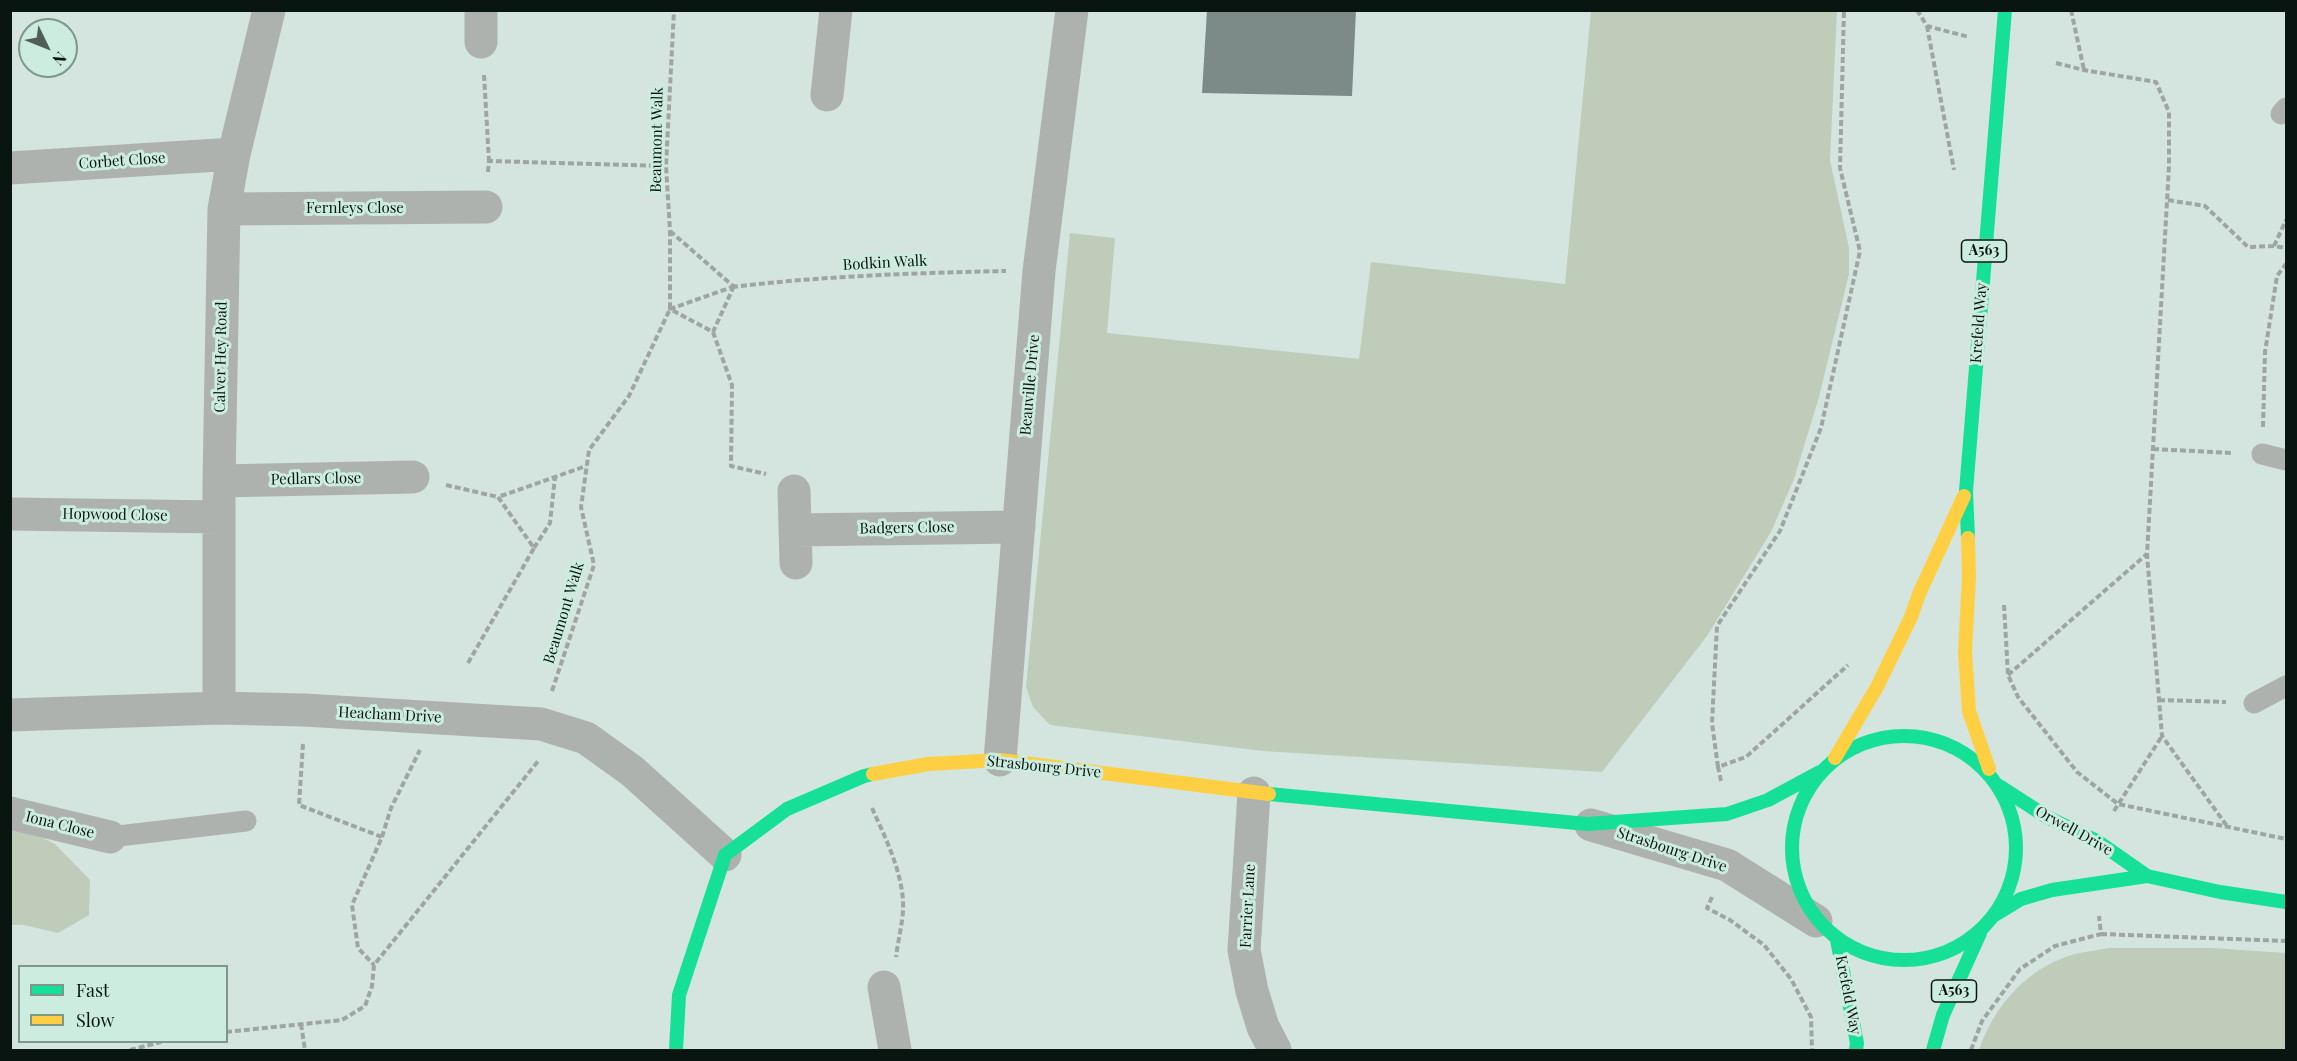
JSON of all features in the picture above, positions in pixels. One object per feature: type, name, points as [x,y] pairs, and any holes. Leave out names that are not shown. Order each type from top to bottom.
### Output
[{"type":"main road","name":"Krefeld Way","points":[[1993,916],[2001,907],[2016,867],[2016,829],[1999,786],[1989,769],[1969,711],[1965,652],[1969,577],[1966,491],[2005,10]]},
{"type":"main road","name":"Krefeld Way","points":[[1835,758],[1877,687],[1911,617],[1919,594],[1966,491]]},
{"type":"main road","points":[[1820,772],[1835,758],[1857,745],[1896,735],[1930,737],[1974,758],[1989,769]]},
{"type":"main road","name":"Strasbourg Drive","points":[[725,855],[787,809],[864,776],[928,764],[1000,760],[1254,793],[1587,824],[1727,814],[1768,800],[1820,772]]},
{"type":"main road","name":"Krefeld Way","points":[[1820,772],[1805,793],[1792,834],[1799,892],[1827,930],[1857,1043],[1856,1050]]},
{"type":"main road","name":"Orwell Drive","points":[[1999,786],[2047,817],[2097,841],[2147,876]]},
{"type":"main road","points":[[676,1050],[679,995],[725,855]]},
{"type":"main road","name":"Orwell Drive","points":[[1993,916],[2021,899],[2052,890],[2147,876],[2220,892],[2286,902]]},
{"type":"main road","points":[[1827,930],[1883,960],[1922,960],[1951,952],[1980,933],[1993,916]]},
{"type":"main road","name":"A563","points":[[1933,1050],[1943,1015],[1980,933]]},
{"type":"street","name":"Calver Hey Road","points":[[219,708],[219,481],[224,209],[234,154],[269,10]]},
{"type":"street","points":[[827,95],[836,10]]},
{"type":"street","name":"Beauville Drive","points":[[1000,760],[1039,271],[1072,10]]},
{"type":"street","name":"Corbet Close","points":[[10,168],[234,154]]},
{"type":"street","name":"Fernleys Close","points":[[224,209],[486,207]]},
{"type":"street","name":"Pedlars Close","points":[[219,481],[413,477]]},
{"type":"street","points":[[794,491],[796,563]]},
{"type":"street","name":"Hopwood Close","points":[[10,514],[219,517]]},
{"type":"street","name":"Badgers Close","points":[[795,530],[1019,527]]},
{"type":"street","name":"Heacham Drive","points":[[10,715],[219,708],[304,710],[541,724],[586,738],[632,771],[725,855]]},
{"type":"street","name":"Farrier Lane","points":[[1254,793],[1244,950],[1252,991],[1263,1028],[1275,1050]]},
{"type":"street","name":"Iona Close","points":[[10,813],[110,837]]},
{"type":"street","name":"Strasbourg Drive","points":[[1587,824],[1727,865],[1827,930]]},
{"type":"street","points":[[884,987],[895,1050]]},
{"type":"lane","points":[[2262,454],[2286,460]]},
{"type":"lane","points":[[2254,703],[2286,686]]},
{"type":"lane","points":[[110,837],[246,820]]},
{"type":"path","name":"Beaumont Walk","points":[[374,964],[539,762],[541,724],[594,565],[581,507],[589,450],[629,396],[670,309],[670,231],[666,166],[674,10]]},
{"type":"path","points":[[1718,767],[1712,723],[1716,626],[1780,531],[1821,428],[1860,251],[1840,168],[1844,10]]},
{"type":"path","points":[[1917,10],[1927,26],[1956,176]]},
{"type":"path","points":[[2071,10],[2084,70]]},
{"type":"path","points":[[481,26],[489,161],[486,207]]},
{"type":"path","points":[[1927,26],[1976,39]]},
{"type":"path","points":[[2056,63],[2156,82],[2169,112],[2168,200],[2147,554],[2162,736],[2226,826]]},
{"type":"path","points":[[489,161],[666,166]]},
{"type":"path","points":[[2168,200],[2205,206],[2248,247],[2286,248]]},
{"type":"path","points":[[2274,246],[2286,220]]},
{"type":"path","points":[[2284,226],[2286,231]]},
{"type":"path","points":[[670,231],[733,286],[713,332]]},
{"type":"path","points":[[2153,449],[2262,454],[2265,352],[2277,276],[2286,264]]},
{"type":"path","name":"Bodkin Walk","points":[[670,309],[733,286],[785,280],[903,273],[1039,271]]},
{"type":"path","points":[[670,309],[713,332],[732,385],[731,466],[779,477],[794,491]]},
{"type":"path","points":[[413,477],[498,497],[586,466]]},
{"type":"path","points":[[468,663],[550,523],[555,477]]},
{"type":"path","points":[[498,497],[534,548]]},
{"type":"path","points":[[2008,675],[2147,554]]},
{"type":"path","points":[[2004,603],[2008,675],[2018,697],[2077,772],[2118,804],[2286,839]]},
{"type":"path","points":[[2159,700],[2254,703]]},
{"type":"path","points":[[304,710],[299,805],[382,837]]},
{"type":"path","points":[[2097,841],[2162,736]]},
{"type":"path","points":[[228,1032],[342,1020],[365,1005],[372,986],[374,964],[358,948],[352,905],[382,837],[391,808],[423,743]]},
{"type":"path","points":[[864,776],[870,805],[887,841],[903,901],[894,976],[884,987]]},
{"type":"path","points":[[2095,885],[2101,934]]},
{"type":"path","points":[[1971,1050],[1982,1021],[2020,969],[2055,946],[2101,934],[2286,941]]},
{"type":"path","points":[[301,1024],[305,1050]]},
{"type":"path","points":[[130,1050],[154,1043]]},
{"type":"green space","points":[[1591,11],[1837,11],[1830,160],[1849,248],[1849,274],[1819,397],[1794,479],[1771,532],[1707,636],[1602,772],[1263,751],[1050,725],[1033,707],[1026,687],[1070,233],[1115,238],[1107,333],[1359,359],[1371,262],[1565,284]]},
{"type":"green space","points":[[10,816],[20,827],[55,844],[90,880],[89,915],[58,933],[24,925],[11,925]]},
{"type":"green space","points":[[2109,948],[2212,948],[2286,953],[2286,1049],[1979,1050],[1992,1021],[2022,983],[2048,965],[2068,956]]},
{"type":"building","points":[[1207,10],[1356,10],[1352,96],[1202,93]]},
{"type":"traffic: fast","points":[[1968,538],[1966,491],[2005,10]]},
{"type":"traffic: fast","points":[[1893,736],[1915,736],[1947,744],[1966,754],[1984,768],[1998,786],[2012,815],[2016,848],[2012,881],[2008,891],[1998,910],[1984,928],[1966,942],[1937,956],[1915,960],[1893,960],[1861,952],[1842,942],[1824,928],[1810,910],[1796,881],[1792,859],[1792,837],[1800,805],[1810,786],[1824,768],[1842,754],[1871,740],[1893,736]]},
{"type":"traffic: fast","points":[[1269,794],[1587,824],[1727,814],[1768,800],[1820,772]]},
{"type":"traffic: fast","points":[[676,1050],[679,995],[725,855],[787,809],[873,774]]},
{"type":"traffic: fast","points":[[1999,786],[2047,817],[2097,841],[2147,876]]},
{"type":"traffic: fast","points":[[1993,916],[2021,899],[2052,890],[2147,876],[2220,892],[2286,902]]},
{"type":"traffic: fast","points":[[1933,1050],[1943,1015],[1980,933]]},
{"type":"traffic: fast","points":[[1837,940],[1857,1043],[1856,1050]]},
{"type":"traffic: slow","points":[[1835,758],[1877,687],[1911,617],[1919,594],[1964,496]]},
{"type":"traffic: slow","points":[[1968,538],[1969,577],[1965,652],[1969,711],[1989,769]]},
{"type":"traffic: slow","points":[[873,774],[928,764],[1000,760],[1269,794]]}]
